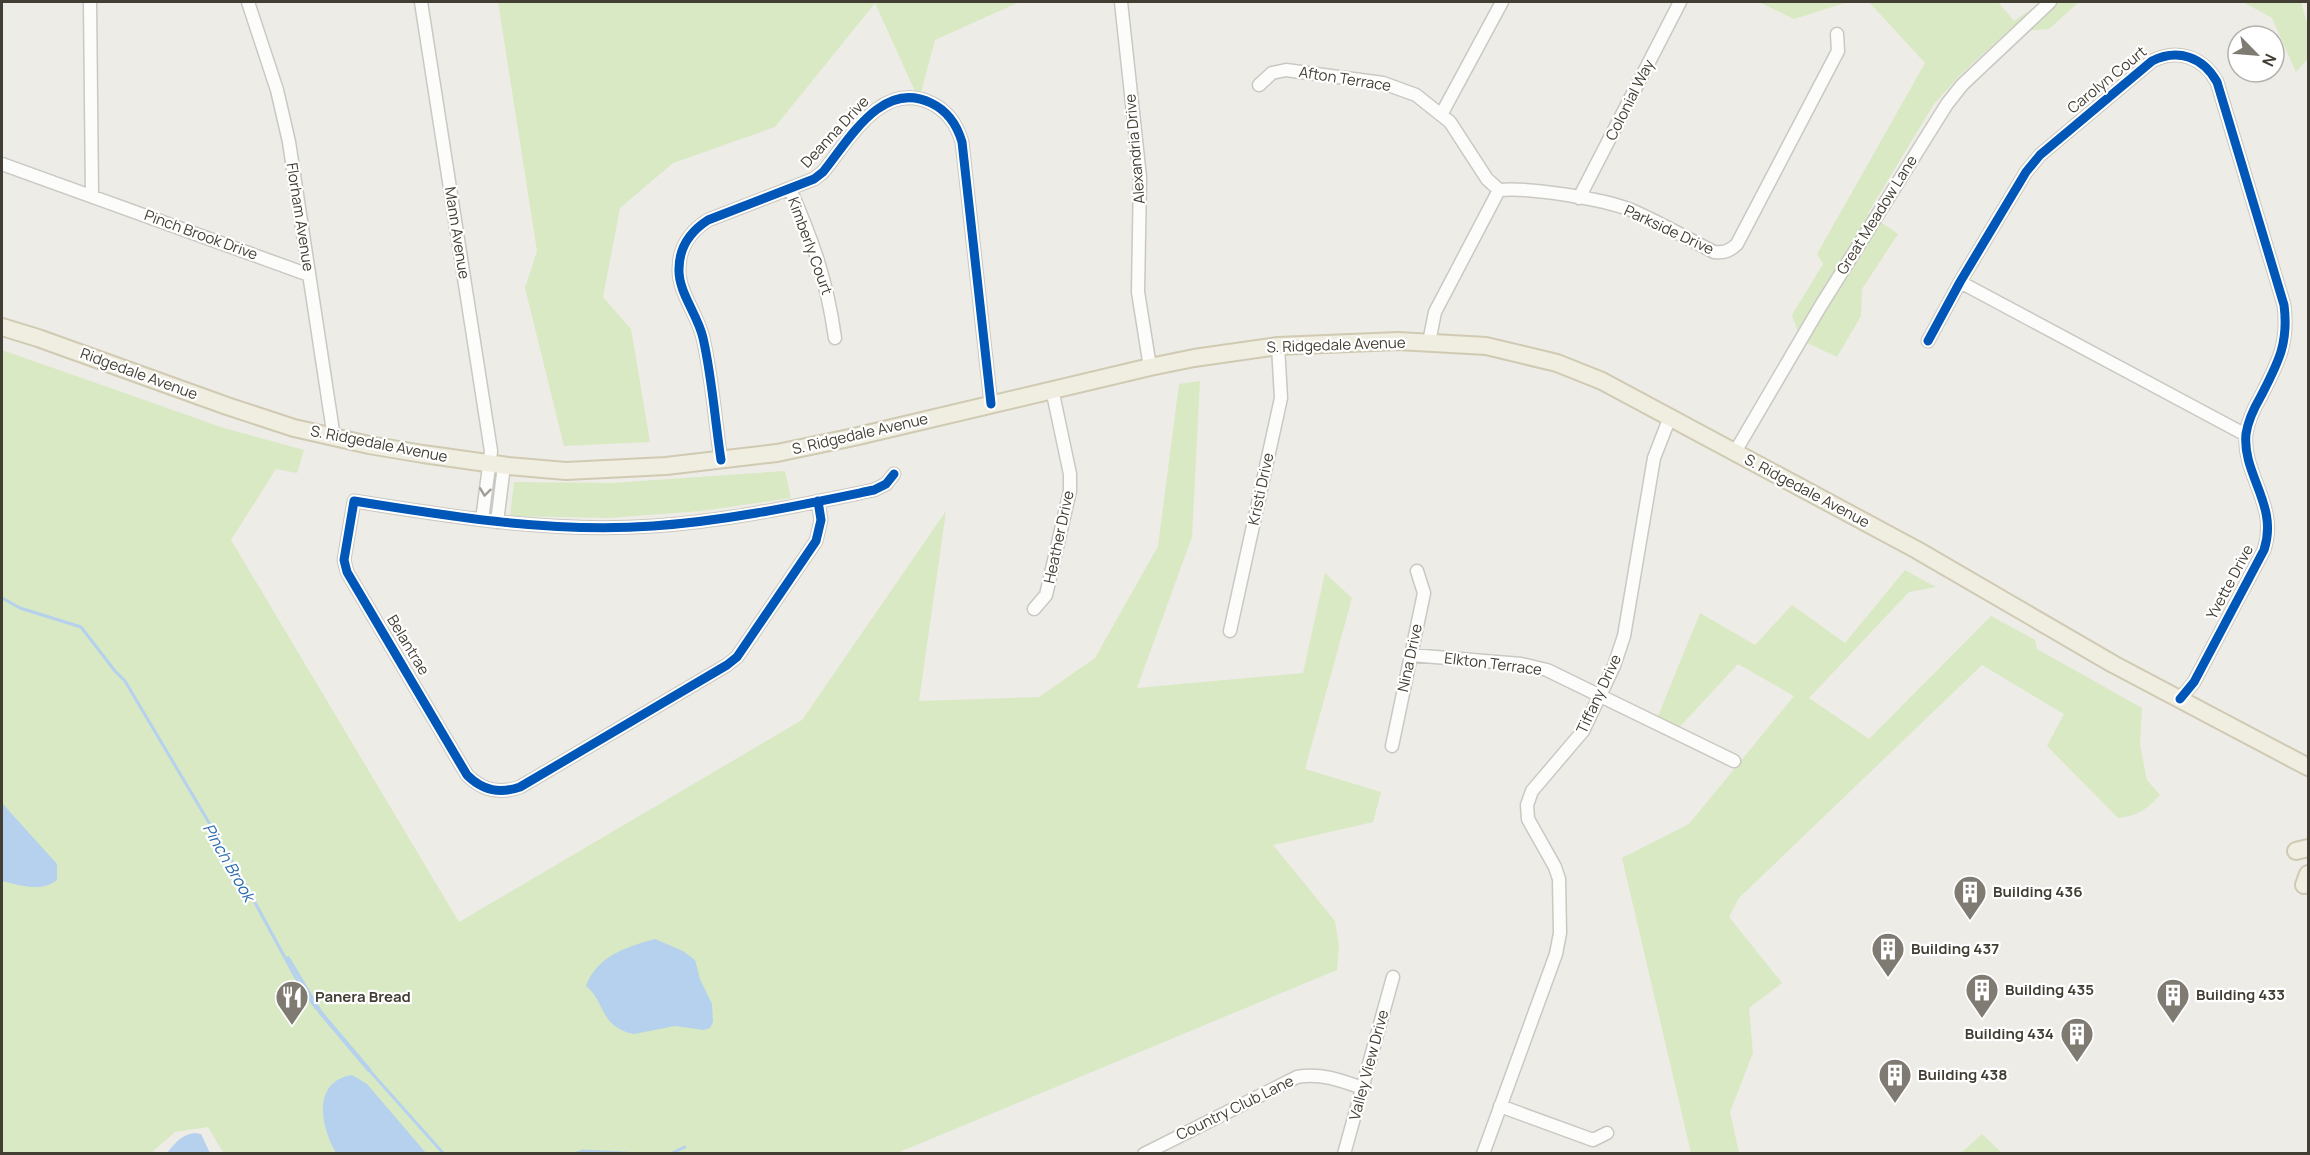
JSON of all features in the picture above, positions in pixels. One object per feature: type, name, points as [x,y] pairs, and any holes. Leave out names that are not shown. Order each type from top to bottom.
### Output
[{"type":"main road","name":"Ridgedale Avenue","points":[[2,327],[276,422]]},
{"type":"main road","name":"S. Ridgedale Avenue","points":[[276,422],[334,438],[496,465],[566,471],[633,468],[777,453],[1150,367],[1278,345],[1348,341],[1429,342],[1486,346],[1557,363],[1602,381],[1917,550],[2076,644],[2308,767]]},
{"type":"street","points":[[90,2],[92,196]]},
{"type":"street","name":"Florham Avenue","points":[[248,2],[281,106],[334,438]]},
{"type":"street","name":"Mann Avenue","points":[[421,2],[490,450],[496,465]]},
{"type":"street","name":"Alexandria Drive","points":[[1121,2],[1140,177],[1138,292],[1150,367]]},
{"type":"street","points":[[1441,115],[1502,2]]},
{"type":"street","name":"Colonial Way","points":[[1579,198],[1680,2]]},
{"type":"street","name":"Great Meadow Lane","points":[[1735,452],[1820,307],[1947,104],[1962,86],[2050,2]]},
{"type":"street","name":"Parkside Drive","points":[[1499,190],[1522,188],[1615,205],[1714,252],[1727,252],[1737,244],[1838,51],[1837,34]]},
{"type":"street","name":"Carolyn Court","points":[[1928,341],[1960,282],[2019,184],[2040,155],[2152,61],[2181,54],[2206,66],[2217,82],[2284,305],[2286,320],[2283,350],[2251,414],[2246,435]]},
{"type":"street","name":"Afton Terrace","points":[[1259,85],[1272,73],[1286,70],[1383,83],[1416,95],[1441,115],[1459,134],[1487,178],[1499,190]]},
{"type":"street","name":"Deanna Drive","points":[[721,460],[703,337],[680,278],[680,257],[691,234],[708,220],[807,183],[823,172],[873,110],[886,102],[906,97],[929,101],[947,114],[954,122],[962,142],[991,404]]},
{"type":"street","name":"Pinch Brook Drive","points":[[2,164],[309,275]]},
{"type":"street","name":"Kimberly Court","points":[[790,189],[822,271],[830,298],[835,338]]},
{"type":"street","points":[[1429,342],[1435,312],[1499,190]]},
{"type":"street","points":[[1960,282],[2246,435]]},
{"type":"street","name":"Kristi Drive","points":[[1230,631],[1281,398],[1278,345]]},
{"type":"street","name":"Heather Drive","points":[[1034,609],[1046,595],[1070,491],[1068,465],[1052,389]]},
{"type":"street","name":"Tiffany Drive","points":[[1483,1154],[1554,958],[1560,933],[1559,879],[1555,867],[1528,819],[1527,805],[1532,791],[1583,731],[1614,666],[1623,636],[1654,458],[1671,417]]},
{"type":"street","name":"Yvette Drive","points":[[2180,699],[2194,682],[2268,540],[2266,510],[2247,453],[2246,435]]},
{"type":"street","points":[[482,520],[496,465]]},
{"type":"street","points":[[496,465],[497,522]]},
{"type":"street","name":"Belantrae","points":[[818,501],[821,520],[816,541],[737,657],[520,787],[499,792],[481,786],[467,775],[347,572],[344,560],[354,501],[497,522],[567,527],[654,526],[737,516],[874,490],[886,484],[894,474]]},
{"type":"street","name":"Nina Drive","points":[[1392,746],[1424,593],[1417,571]]},
{"type":"street","name":"Elkton Terrace","points":[[1411,655],[1521,664],[1547,670],[1734,760]]},
{"type":"street","name":"Valley View Drive","points":[[1344,1154],[1393,977]]},
{"type":"street","name":"Country Club Lane","points":[[1144,1154],[1297,1077],[1313,1074],[1326,1076],[1362,1088]]},
{"type":"street","points":[[1500,1106],[1593,1140],[1606,1133]]},
{"type":"green space","points":[[498,2],[1019,2],[935,40],[919,100],[875,3],[775,127],[673,163],[620,208],[603,297],[631,329],[650,442],[564,446],[525,288],[537,251]]},
{"type":"green space","points":[[1759,2],[1848,2],[1794,19]]},
{"type":"green space","points":[[1869,2],[1998,2],[2014,21],[2042,2],[2079,2],[2049,29],[2007,32],[1961,74],[1934,104],[1868,213],[1898,234],[1862,289],[1861,316],[1837,357],[1801,340],[1792,315],[1823,264],[1817,254],[1925,63]]},
{"type":"green space","points":[[2243,2],[2301,2],[2308,26],[2308,58],[2296,72],[2286,50],[2286,24],[2275,24],[2272,18]]},
{"type":"green space","points":[[2,350],[224,428],[304,450],[297,473],[276,469],[231,540],[459,922],[802,720],[946,511],[919,701],[1039,697],[1095,658],[1158,546],[1179,384],[1200,381],[1192,537],[1137,688],[1303,673],[1325,573],[1352,598],[1305,769],[1381,792],[1373,822],[1273,845],[1335,921],[1339,946],[1337,970],[897,1153],[224,1154],[208,1127],[175,1132],[151,1153],[2,1154]]},
{"type":"green space","points":[[785,471],[791,498],[701,511],[609,518],[510,516],[514,482],[611,483]]},
{"type":"green space","points":[[1905,570],[1936,587],[1909,592],[1809,698],[1869,739],[1991,616],[2035,640],[2037,649],[2142,708],[2140,745],[2147,780],[2160,795],[2142,811],[2118,818],[2047,746],[2064,714],[1982,665],[1739,898],[1729,917],[1782,983],[1749,1008],[1753,1053],[1730,1112],[1739,1153],[1691,1153],[1622,858],[1689,824],[1794,696],[1738,664],[1675,732],[1656,721],[1700,613],[1755,645],[1792,605],[1845,643]]},
{"type":"green space","points":[[1982,1134],[2002,1153],[1961,1153]]},
{"type":"water","points":[[2,803],[57,864],[57,880],[51,884],[37,887],[2,881]]},
{"type":"water","points":[[655,939],[683,951],[695,960],[700,979],[712,1004],[713,1022],[710,1028],[704,1030],[675,1026],[634,1034],[623,1031],[609,1020],[597,999],[586,986],[597,967],[605,960],[623,949]]},
{"type":"water","points":[[289,956],[322,1011],[372,1070],[368,1072],[319,1014],[286,957]]},
{"type":"water","points":[[352,1075],[367,1084],[426,1153],[336,1153],[326,1131],[323,1107],[325,1096],[330,1086],[339,1079]]},
{"type":"water","points":[[194,1133],[201,1134],[210,1153],[167,1153],[179,1140]]},
{"type":"waterway","name":"Pinch Brook","points":[[2,598],[20,608],[81,627],[125,681],[240,875],[302,989],[316,1008]]},
{"type":"waterway","name":"Pinch Brook","points":[[369,1070],[444,1154]]},
{"type":"waterway","points":[[670,1154],[685,1147]]},
{"type":"waterway","points":[[574,1154],[583,1151],[641,1154]]},
{"type":"cycle path","points":[[1928,341],[1960,282],[2026,172],[2040,155],[2152,61],[2171,55],[2180,55],[2205,66],[2217,82],[2284,305],[2285,331],[2277,363],[2252,414],[2246,434],[2249,463],[2267,519],[2264,550],[2194,682],[2180,699]]},
{"type":"cycle path","points":[[721,460],[703,338],[680,278],[681,254],[687,240],[708,220],[814,179],[823,172],[868,116],[897,99],[913,98],[937,106],[951,119],[962,142],[991,404]]},
{"type":"cycle path","points":[[818,501],[821,520],[816,541],[737,657],[520,787],[506,790],[486,788],[467,775],[347,572],[344,560],[354,501],[503,522],[615,528],[681,524],[792,507],[819,501],[874,490],[886,484],[894,474]]},
{"type":"place","name":"Building 436","points":[[1970,921]]},
{"type":"place","name":"Building 437","points":[[1888,978]]},
{"type":"place","name":"Building 435","points":[[1982,1019]]},
{"type":"place","name":"Building 433","points":[[2173,1024]]},
{"type":"place","name":"Panera Bread","points":[[292,1026]]},
{"type":"place","name":"Building 434","points":[[2077,1063]]},
{"type":"place","name":"Building 438","points":[[1895,1104]]}]
